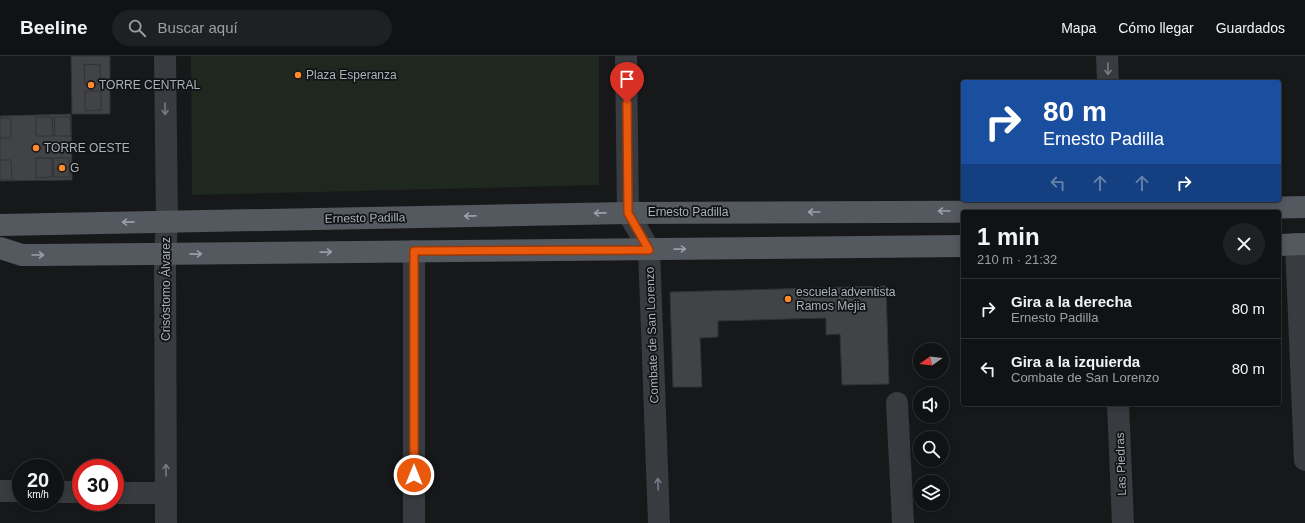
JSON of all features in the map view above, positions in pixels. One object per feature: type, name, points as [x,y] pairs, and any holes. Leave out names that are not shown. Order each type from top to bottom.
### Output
[{"type":"main road","name":"Ernesto Padilla","points":[[0,225],[628,213],[1305,207]]},
{"type":"main road","points":[[0,248],[22,255],[961,246]]},
{"type":"street","name":"Crisóstomo Álvarez","points":[[165,56],[166,523]]},
{"type":"street","name":"Combate de San Lorenzo","points":[[626,56],[628,213],[649,250],[659,523]]},
{"type":"street","points":[[1107,56],[1108,80]]},
{"type":"street","points":[[1293,244],[1305,460]]},
{"type":"street","points":[[414,251],[414,523]]},
{"type":"street","points":[[897,403],[903,523]]},
{"type":"street","name":"Las Piedras","points":[[1118,406],[1123,523]]},
{"type":"street","points":[[0,491],[12,491]]},
{"type":"street","points":[[124,493],[166,494]]},
{"type":"shaded area","points":[[191,56],[599,56],[599,185],[192,195]]},
{"type":"building","name":"TORRE CENTRAL","points":[[71,56],[110,56],[110,114],[72,114]]},
{"type":"building","points":[[84,64],[100,65],[101,84],[85,84]]},
{"type":"building","points":[[85,91],[101,91],[101,110],[85,111]]},
{"type":"building","name":"TORRE OESTE","points":[[71,114],[72,180],[0,181],[0,116]]},
{"type":"building","points":[[36,117],[52,117],[53,136],[36,136]]},
{"type":"building","points":[[54,117],[70,117],[71,136],[55,136]]},
{"type":"building","points":[[0,118],[11,118],[11,138],[0,138]]},
{"type":"building","points":[[36,158],[52,158],[52,177],[36,178]]},
{"type":"building","name":"G","points":[[53,158],[69,158],[70,177],[54,177]]},
{"type":"building","points":[[0,160],[11,160],[12,180],[0,180]]},
{"type":"building","points":[[886,286],[889,384],[842,385],[840,334],[826,335],[826,318],[718,321],[718,337],[700,338],[702,387],[673,387],[670,292]]},
{"type":"place","name":"Plaza Esperanza","points":[[298,75]]},
{"type":"place","name":"TORRE CENTRAL","points":[[91,85]]},
{"type":"place","name":"TORRE OESTE","points":[[36,148]]},
{"type":"place","name":"G","points":[[62,168]]},
{"type":"place","name":"escuela adventista Ramos Mejia","points":[[788,299]]},
{"type":"route","points":[[414,475],[414,251],[649,250],[628,213],[627,103]]}]
